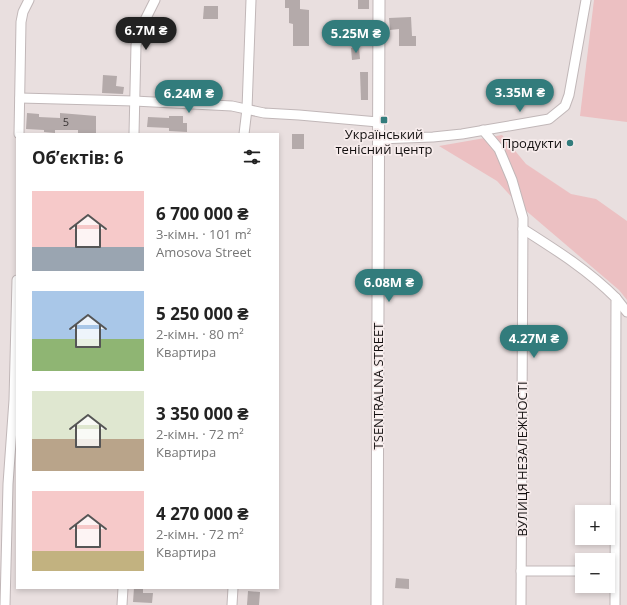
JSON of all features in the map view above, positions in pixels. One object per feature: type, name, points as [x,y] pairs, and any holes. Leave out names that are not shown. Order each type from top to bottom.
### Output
[{"type":"main road","name":"TSENTRALNA STREET","points":[[377,605],[379,0]]},
{"type":"street","points":[[19,133],[20,22],[29,0]]},
{"type":"street","points":[[134,133],[136,45],[143,24],[155,0]]},
{"type":"street","points":[[244,133],[247,109],[251,0]]},
{"type":"street","points":[[378,138],[433,137],[462,134],[549,119],[565,106],[569,95],[586,0]]},
{"type":"street","points":[[20,98],[134,101],[232,106],[264,113],[378,122]]},
{"type":"street","name":"ВУЛИЦЯ НЕЗАЛЕЖНОСТІ","points":[[483,130],[498,149],[512,180],[523,218],[521,605]]},
{"type":"street","points":[[523,229],[567,256],[601,283],[627,312]]},
{"type":"street","points":[[612,553],[616,298]]},
{"type":"street","points":[[5,605],[8,484],[14,428],[16,329]]},
{"type":"street","points":[[521,571],[575,571]]},
{"type":"street","points":[[122,605],[123,589]]},
{"type":"street","points":[[232,605],[233,589]]},
{"type":"street","points":[[614,593],[615,605]]},
{"type":"shaded area","points":[[594,0],[627,0],[627,122],[580,116]]},
{"type":"shaded area","points":[[502,135],[526,164],[571,194],[596,199],[627,221],[627,300],[619,290],[517,203],[497,181],[439,146]]},
{"type":"building","points":[[285,0],[300,0],[300,9],[309,10],[309,46],[293,46],[293,24],[289,23],[289,8],[285,8]]},
{"type":"building","points":[[358,0],[369,0],[369,9],[358,9]]},
{"type":"building","points":[[204,6],[218,6],[218,19],[203,19]]},
{"type":"building","points":[[411,17],[412,36],[416,36],[416,46],[399,46],[399,29],[390,30],[389,18]]},
{"type":"building","points":[[359,47],[360,59],[352,60],[351,48]]},
{"type":"building","points":[[360,72],[368,72],[368,100],[361,100]]},
{"type":"building","points":[[103,75],[117,76],[116,86],[124,87],[123,94],[102,93]]},
{"type":"building","points":[[167,82],[182,83],[181,95],[166,94]]},
{"type":"building","points":[[27,113],[39,114],[39,117],[60,118],[60,113],[96,116],[96,133],[78,133],[78,130],[55,130],[55,133],[44,132],[44,130],[26,129]]},
{"type":"building","points":[[169,116],[183,116],[183,123],[187,123],[187,132],[169,131],[169,128],[147,127],[148,117],[169,118]]},
{"type":"building","points":[[292,134],[304,134],[304,149],[292,149]]},
{"type":"building","points":[[396,578],[409,579],[409,589],[395,588]]},
{"type":"building","points":[[134,589],[143,589],[143,593],[153,593],[152,603],[133,602]]},
{"type":"building","points":[[248,591],[260,592],[259,605],[247,605]]},
{"type":"place","name":"Український тенісний центр","points":[[384,120]]},
{"type":"place","name":"Продукти","points":[[570,143]]}]
